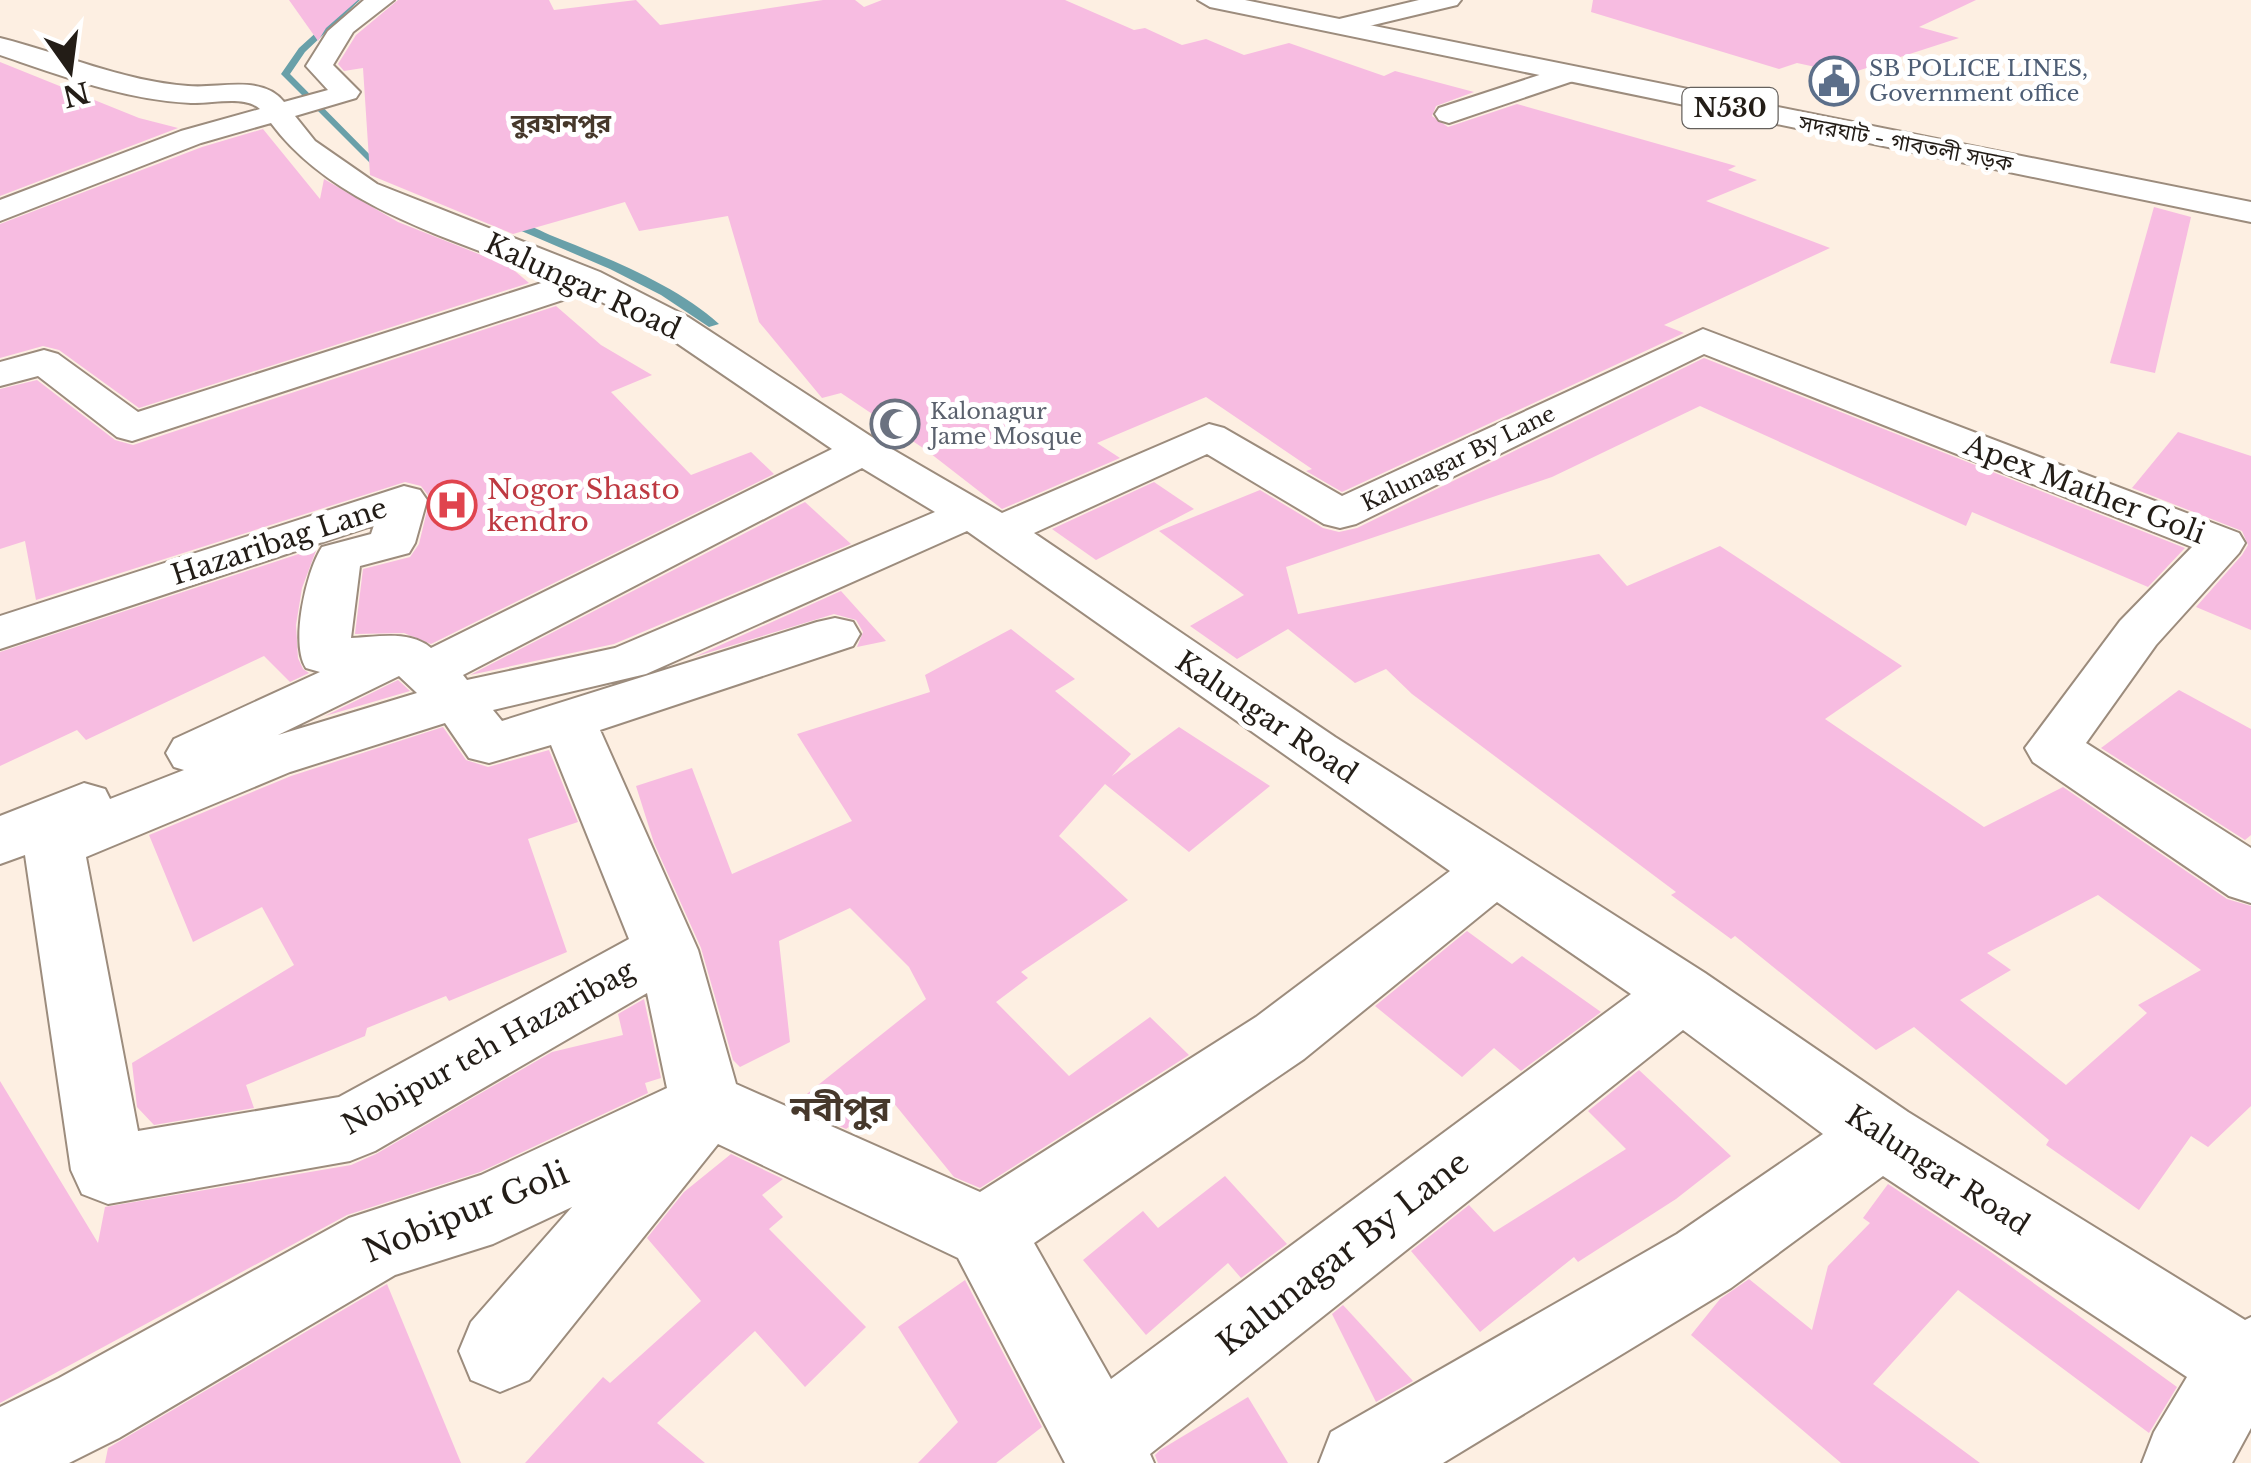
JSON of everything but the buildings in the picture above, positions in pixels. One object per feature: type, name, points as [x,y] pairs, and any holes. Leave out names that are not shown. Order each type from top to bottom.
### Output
[{"type":"main road","points":[[0,211],[191,137],[346,92],[320,66],[326,47],[362,10],[382,0]]},
{"type":"main road","name":"সদরঘাট - গাবতলী সড়ক","points":[[1210,0],[2251,212]]},
{"type":"main road","points":[[1344,25],[1449,0]]},
{"type":"main road","points":[[0,46],[84,75],[143,90],[191,95],[256,94],[287,107]]},
{"type":"main road","points":[[1450,114],[1568,74]]},
{"type":"main road","name":"Kalungar Road","points":[[287,107],[304,147],[366,191],[586,280],[675,325],[863,450],[984,522],[1160,646],[1682,993],[1882,1135],[2246,1361]]},
{"type":"main road","points":[[0,374],[44,362],[132,428],[586,280]]},
{"type":"main road","name":"Kalunagar By Lane","points":[[984,522],[1209,437],[1340,514],[1703,340]]},
{"type":"main road","name":"Apex Mather Goli","points":[[1703,340],[2222,543],[2138,633],[2053,748],[2251,879]]},
{"type":"main road","name":"Hazaribag Lane","points":[[0,840],[152,774],[430,675],[863,450]]},
{"type":"main road","name":"Hazaribag Lane","points":[[0,634],[404,500],[392,543],[340,557],[331,580],[324,656],[430,675]]},
{"type":"main road","name":"Nobipur teh Hazaribag","points":[[666,950],[350,1128],[108,1170],[54,846],[270,758],[430,675],[628,662],[984,522]]},
{"type":"main road","points":[[430,675],[490,744],[836,634]]},
{"type":"main road","name":"Nobipur teh Hazaribag","points":[[570,721],[666,950],[706,1104]]},
{"type":"main road","points":[[500,1351],[706,1104],[985,1232],[1280,1038],[1495,870]]},
{"type":"main road","name":"Kalunagar By Lane","points":[[985,1232],[1106,1452],[1682,993]]},
{"type":"main road","name":"Nobipur Goli","points":[[0,1452],[89,1408],[376,1244],[494,1208],[706,1104]]},
{"type":"main road","points":[[1362,1463],[1704,1261],[1882,1135]]},
{"type":"main road","points":[[2184,1463],[2246,1361]]},
{"type":"waterway","points":[[356,0],[302,50],[285,74],[383,173]]},
{"type":"waterway","points":[[509,222],[614,267],[713,324]]},
{"type":"place","name":"SB POLICE LINES, Government office","points":[[1834,81]]},
{"type":"place","name":"Kalonagur Jame Mosque","points":[[895,424]]},
{"type":"place","name":"Nogor Shasto kendro","points":[[452,505]]},
{"type":"district","name":"বুরহানপুর","points":[[561,123]]},
{"type":"district","name":"নবীপুর","points":[[840,1109]]}]
